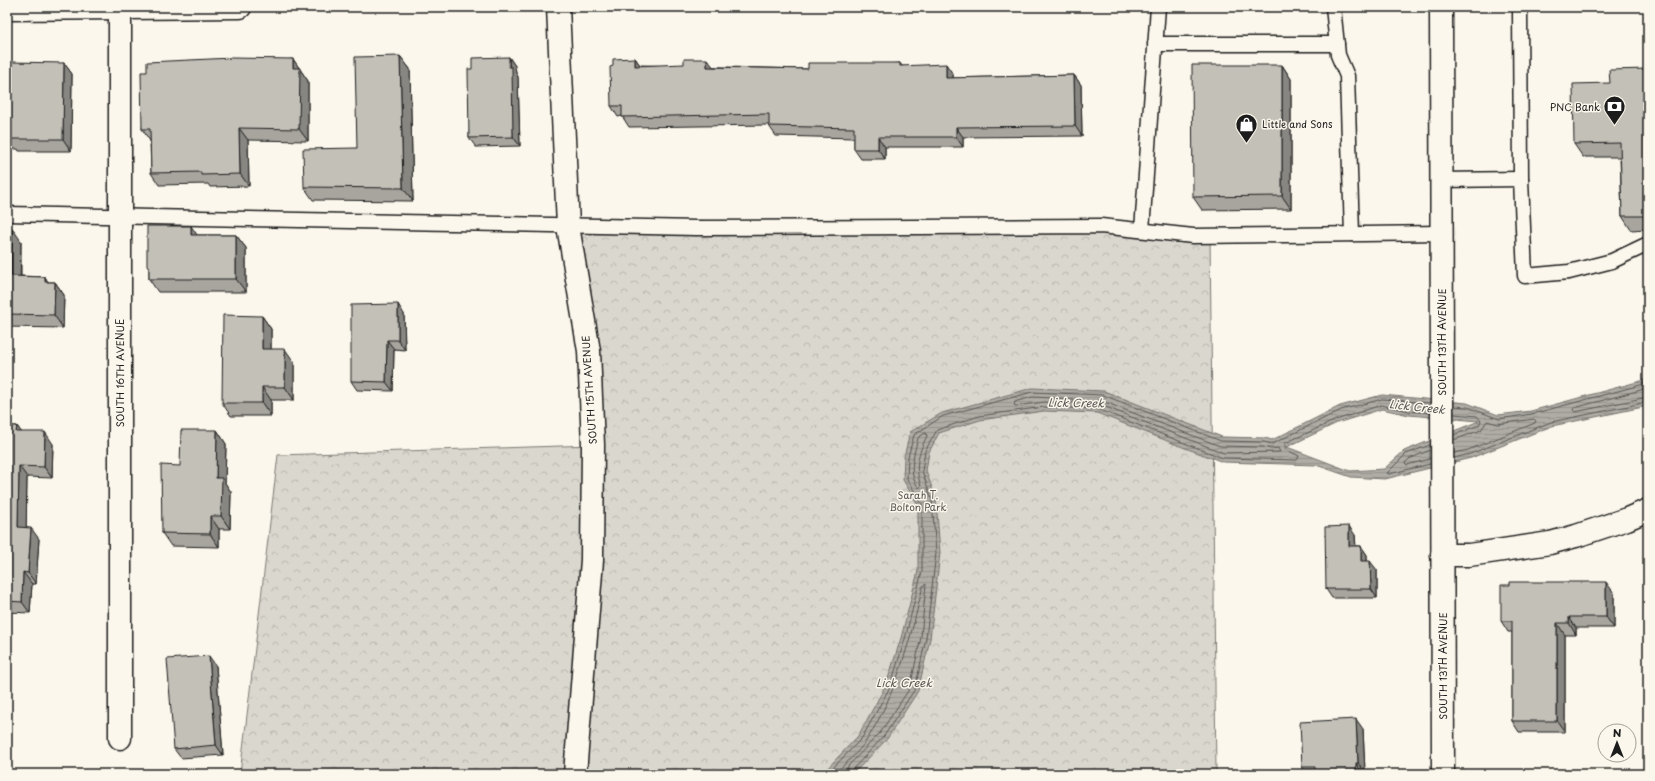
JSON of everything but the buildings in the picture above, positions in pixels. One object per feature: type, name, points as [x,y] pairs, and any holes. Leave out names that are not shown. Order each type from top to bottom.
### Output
[{"type":"street","points":[[7,9],[240,7]]},
{"type":"street","name":"SOUTH 15TH AVENUE","points":[[558,7],[568,226],[589,351],[593,464],[592,560],[575,774]]},
{"type":"street","name":"SOUTH 13TH AVENUE","points":[[1441,7],[1443,774]]},
{"type":"street","name":"SOUTH 16TH AVENUE","points":[[120,8],[120,738]]},
{"type":"street","points":[[1442,555],[1469,555],[1550,543],[1627,519],[1648,510]]},
{"type":"lane","points":[[1142,230],[1158,7]]},
{"type":"lane","points":[[1332,7],[1338,55],[1347,76],[1352,234]]},
{"type":"lane","points":[[1520,7],[1521,179],[1525,276],[1569,272],[1612,261],[1648,244]]},
{"type":"lane","points":[[1155,44],[1337,44]]},
{"type":"lane","points":[[1442,180],[1521,179]]},
{"type":"lane","points":[[7,214],[696,228],[1101,226],[1193,236],[1442,232]]},
{"type":"green space","name":"Sarah T. Bolton Park","points":[[568,226],[1101,226],[1210,235],[1216,774],[240,774],[278,455],[593,445]]},
{"type":"water","name":"Lick Creek","points":[[1648,379],[1648,406],[1552,426],[1471,458],[1385,479],[1351,477],[1316,465],[1223,462],[1097,413],[1044,411],[980,420],[939,433],[929,452],[926,471],[936,499],[940,553],[930,639],[918,691],[887,739],[853,774],[822,774],[858,736],[886,685],[901,638],[918,571],[918,505],[903,480],[904,457],[910,432],[942,413],[1032,388],[1104,391],[1222,437],[1265,438],[1272,440],[1340,406],[1382,395],[1467,403],[1498,415],[1531,411]],"holes":[[[1382,409],[1409,415],[1479,421],[1404,451],[1384,469],[1350,471],[1287,447],[1337,423]]]},
{"type":"place","name":"PNC Bank","points":[[1615,126]]},
{"type":"place","name":"Little and Sons","points":[[1246,144]]}]
